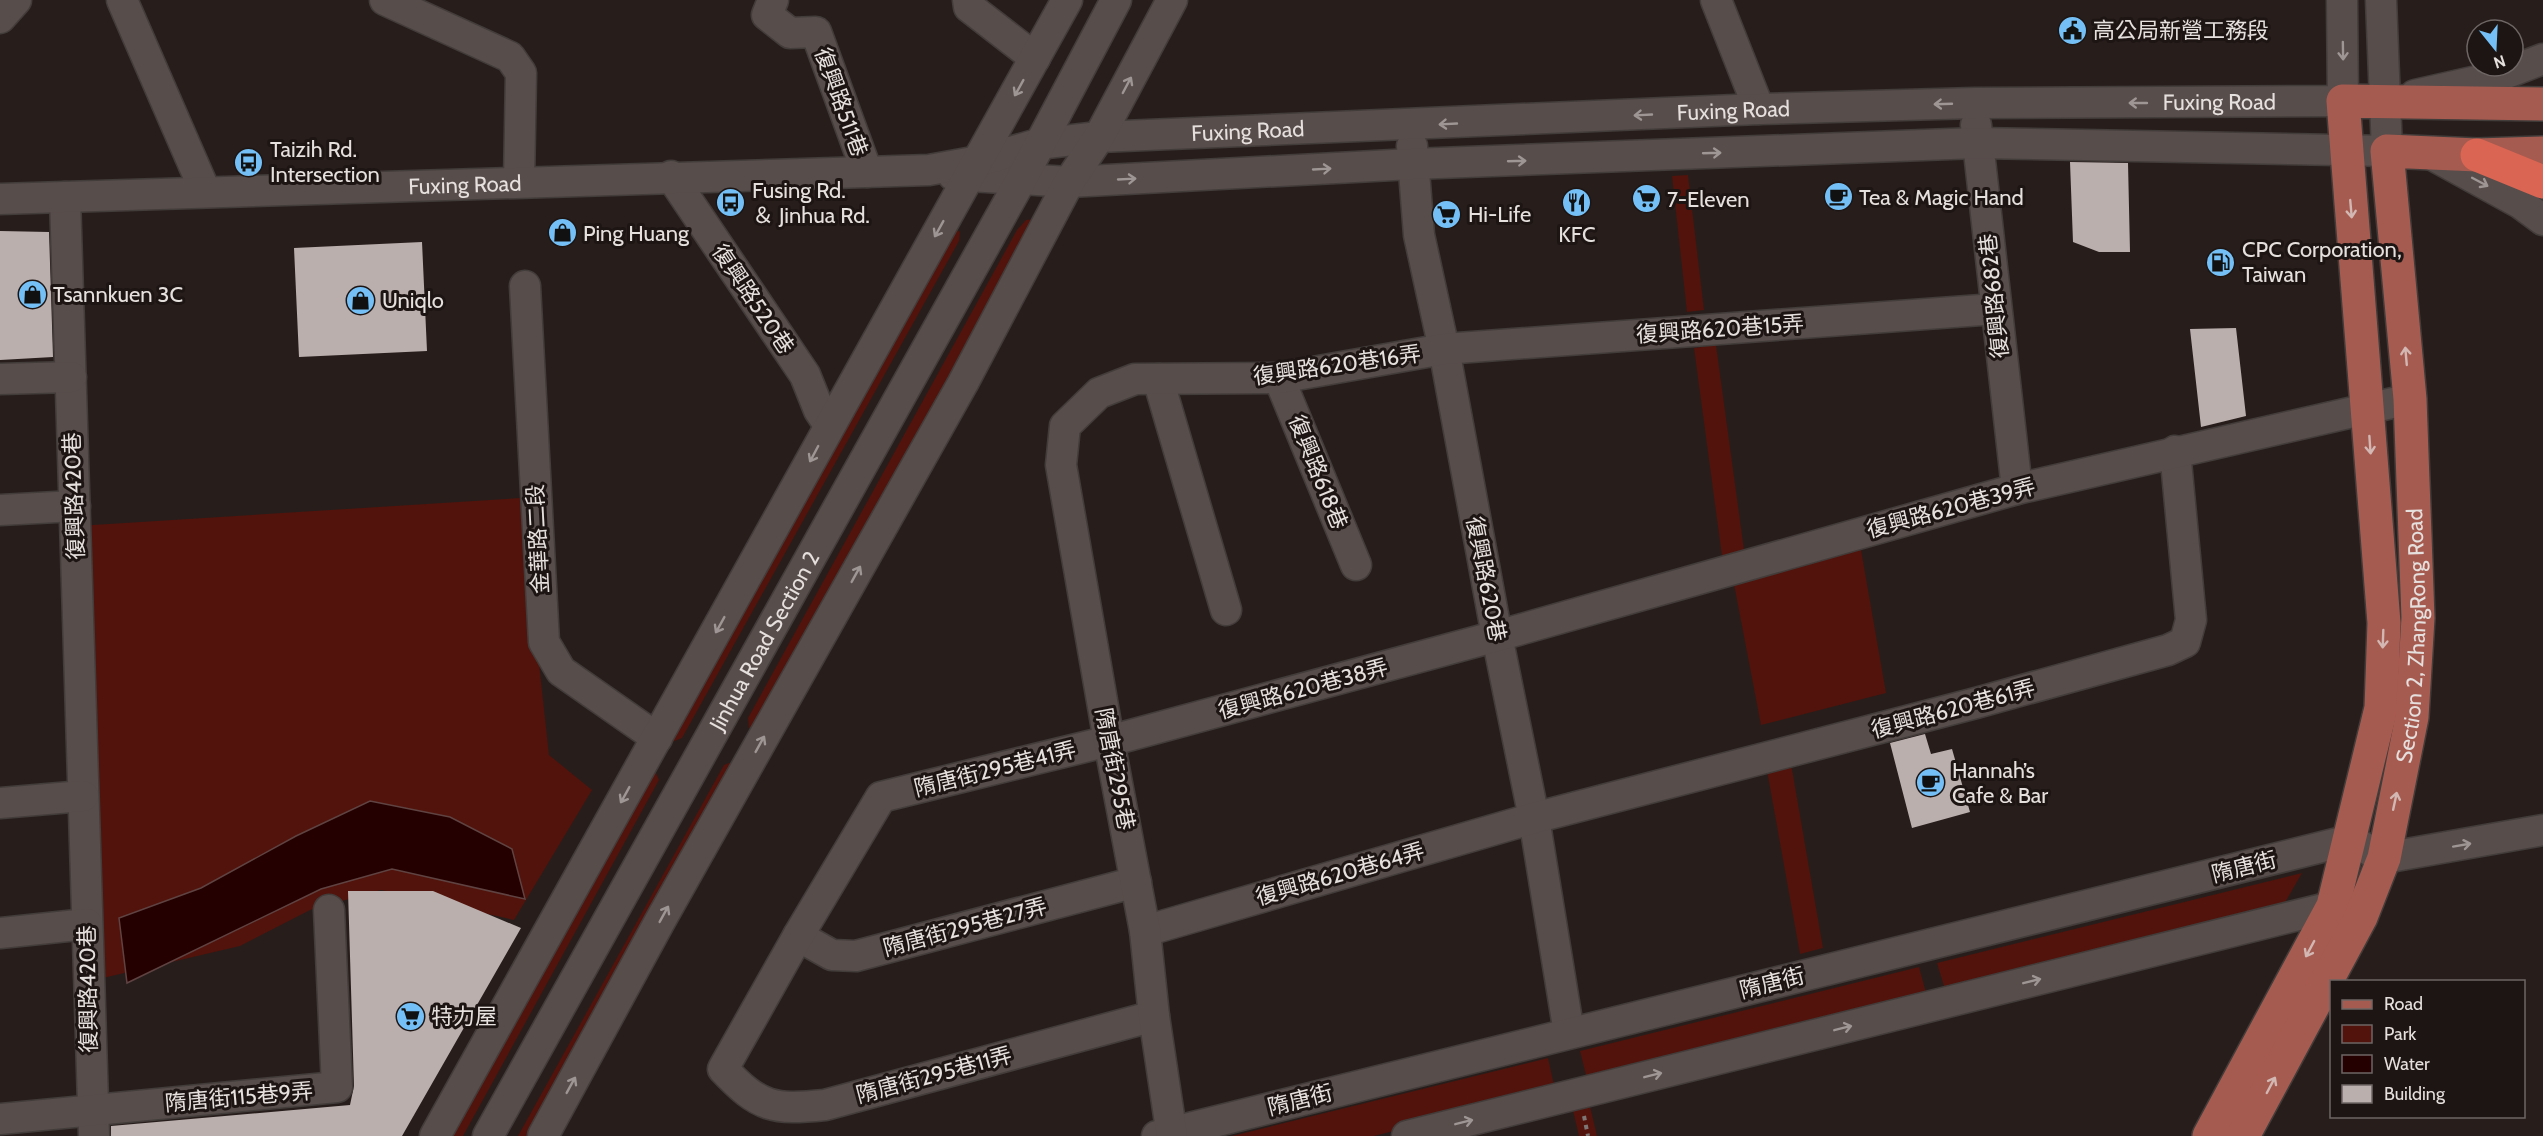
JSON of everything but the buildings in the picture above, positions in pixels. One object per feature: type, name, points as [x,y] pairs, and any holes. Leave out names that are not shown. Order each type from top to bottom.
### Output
[{"type":"highway","points":[[2477,155],[2543,182]]},
{"type":"main road","name":"Fuxing Road","points":[[2343,101],[2543,104]]},
{"type":"main road","name":"Section 2, ZhangRong Road","points":[[2209,1136],[2333,906],[2381,708],[2384,623],[2343,101]]},
{"type":"main road","name":"Fuxing Road","points":[[2387,151],[2477,155],[2543,153]]},
{"type":"main road","name":"Section 2, ZhangRong Road","points":[[2243,1136],[2361,917],[2384,858],[2412,717],[2418,618],[2410,399],[2387,151]]},
{"type":"street","points":[[0,18],[16,0]]},
{"type":"street","points":[[122,0],[205,191]]},
{"type":"street","points":[[385,0],[510,57],[521,73],[519,183]]},
{"type":"street","name":"復興路511巷","points":[[773,0],[767,15],[790,33],[816,32],[867,172]]},
{"type":"street","points":[[968,0],[969,7],[1035,58]]},
{"type":"street","name":"Jinhua Road Section 2","points":[[435,1136],[1067,0]]},
{"type":"street","name":"Jinhua Road Section 2","points":[[488,1136],[1021,180],[1116,0]]},
{"type":"street","name":"Jinhua Road Section 2","points":[[543,1136],[666,910],[963,383],[1069,182],[1099,137],[1172,0]]},
{"type":"street","points":[[1716,0],[1759,109]]},
{"type":"street","points":[[2342,0],[2343,101]]},
{"type":"street","name":"Section 2, ZhangRong Road","points":[[2381,0],[2387,151]]},
{"type":"street","points":[[2385,100],[2499,76],[2543,59]]},
{"type":"street","name":"Fuxing Road","points":[[974,169],[1038,144],[1099,137],[1759,109],[1975,104],[2343,101]]},
{"type":"street","name":"復興路682巷","points":[[1975,104],[1995,309],[2017,489]]},
{"type":"street","name":"復興路620巷","points":[[1412,125],[1412,164],[1419,235],[1444,349],[1497,636],[1534,818],[1569,1033]]},
{"type":"street","name":"Fuxing Road","points":[[0,199],[671,176],[974,169],[1021,180],[1069,182],[1412,164],[1977,143],[2387,151]]},
{"type":"street","points":[[2429,153],[2520,202],[2543,220]]},
{"type":"street","name":"復興路520巷","points":[[671,176],[805,375],[819,410],[829,425]]},
{"type":"street","name":"復興路420巷","points":[[65,197],[93,1123]]},
{"type":"street","name":"金華路二段","points":[[525,286],[544,642],[561,671],[657,738]]},
{"type":"street","name":"復興路620巷15弄","points":[[1444,349],[1995,309]]},
{"type":"street","name":"復興路620巷16弄","points":[[1078,412],[1099,393],[1135,379],[1279,378],[1444,349]]},
{"type":"street","points":[[0,379],[71,377]]},
{"type":"street","name":"復興路618巷","points":[[1279,378],[1356,565]]},
{"type":"street","points":[[1158,379],[1226,610]]},
{"type":"street","name":"復興路620巷39弄","points":[[1497,636],[2017,489],[2410,399]]},
{"type":"street","name":"隋唐街295巷","points":[[1078,412],[1065,426],[1061,465],[1109,741],[1146,930],[1167,1135]]},
{"type":"street","name":"復興路620巷61弄","points":[[1534,818],[1976,703],[2168,650],[2185,642],[2191,620],[2175,451]]},
{"type":"street","points":[[0,510],[75,506]]},
{"type":"street","name":"復興路620巷38弄","points":[[1109,741],[1497,636]]},
{"type":"street","name":"隋唐街295巷41弄","points":[[798,936],[881,798],[1109,741]]},
{"type":"street","points":[[0,803],[83,796]]},
{"type":"street","name":"復興路620巷64弄","points":[[1146,930],[1534,818]]},
{"type":"street","points":[[2350,840],[2384,858],[2543,830]]},
{"type":"street","name":"隋唐街","points":[[1167,1135],[2350,840]]},
{"type":"street","name":"隋唐街295巷27弄","points":[[798,936],[832,956],[856,956],[1136,882]]},
{"type":"street","points":[[1407,1136],[2368,897]]},
{"type":"street","name":"隋唐街115巷9弄","points":[[0,1119],[93,1123],[337,1087],[329,910]]},
{"type":"street","points":[[0,933],[87,924]]},
{"type":"street","name":"隋唐街295巷11弄","points":[[798,936],[723,1069],[749,1096],[787,1108],[825,1104],[1154,1016]]},
{"type":"green space","points":[[1688,175],[1704,310],[1687,312],[1672,176]]},
{"type":"green space","points":[[1035,219],[1038,222],[754,730],[749,728],[748,718],[1017,230],[1026,220]]},
{"type":"green space","points":[[956,229],[960,232],[959,241],[682,738],[672,742]]},
{"type":"green space","points":[[1716,345],[1744,550],[1722,556],[1694,348]]},
{"type":"green space","points":[[521,498],[549,755],[592,790],[514,920],[381,890],[310,910],[240,946],[73,985],[61,527]]},
{"type":"green space","points":[[1860,544],[1886,693],[1761,725],[1733,579]]},
{"type":"green space","points":[[1790,758],[1823,948],[1800,954],[1766,765]]},
{"type":"green space","points":[[734,764],[537,1136],[518,1136],[724,765]]},
{"type":"green space","points":[[653,771],[659,780],[463,1136],[441,1136]]},
{"type":"green space","points":[[2302,873],[2279,913],[1947,996],[1937,963]]},
{"type":"green space","points":[[1919,967],[1928,1000],[1588,1083],[1580,1051]]},
{"type":"green space","points":[[1548,1058],[1555,1090],[1374,1136],[1232,1136]]},
{"type":"green space","points":[[1588,1098],[1597,1136],[1579,1136],[1571,1102]]},
{"type":"water","points":[[370,801],[450,817],[512,849],[525,899],[392,869],[321,889],[127,983],[119,918],[201,888],[296,836]]},
{"type":"place","name":"高公局新營工務段","points":[[2072,30]]},
{"type":"place","name":"Taizih Rd. Intersection","points":[[249,162]]},
{"type":"place","name":"Tea & Magic Hand","points":[[1838,197]]},
{"type":"place","name":"7-Eleven","points":[[1646,199]]},
{"type":"place","name":"KFC","points":[[1577,202]]},
{"type":"place","name":"Fusing Rd. ＆ Jinhua Rd.","points":[[731,203]]},
{"type":"place","name":"Hi-Life","points":[[1447,214]]},
{"type":"place","name":"Ping Huang","points":[[562,233]]},
{"type":"place","name":"CPC Corporation, Taiwan","points":[[2221,262]]},
{"type":"place","name":"Tsannkuen 3C","points":[[32,294]]},
{"type":"place","name":"Uniqlo","points":[[361,300]]},
{"type":"place","name":"Hannah’s Cafe & Bar","points":[[1931,783]]},
{"type":"place","name":"特力屋","points":[[410,1016]]}]
